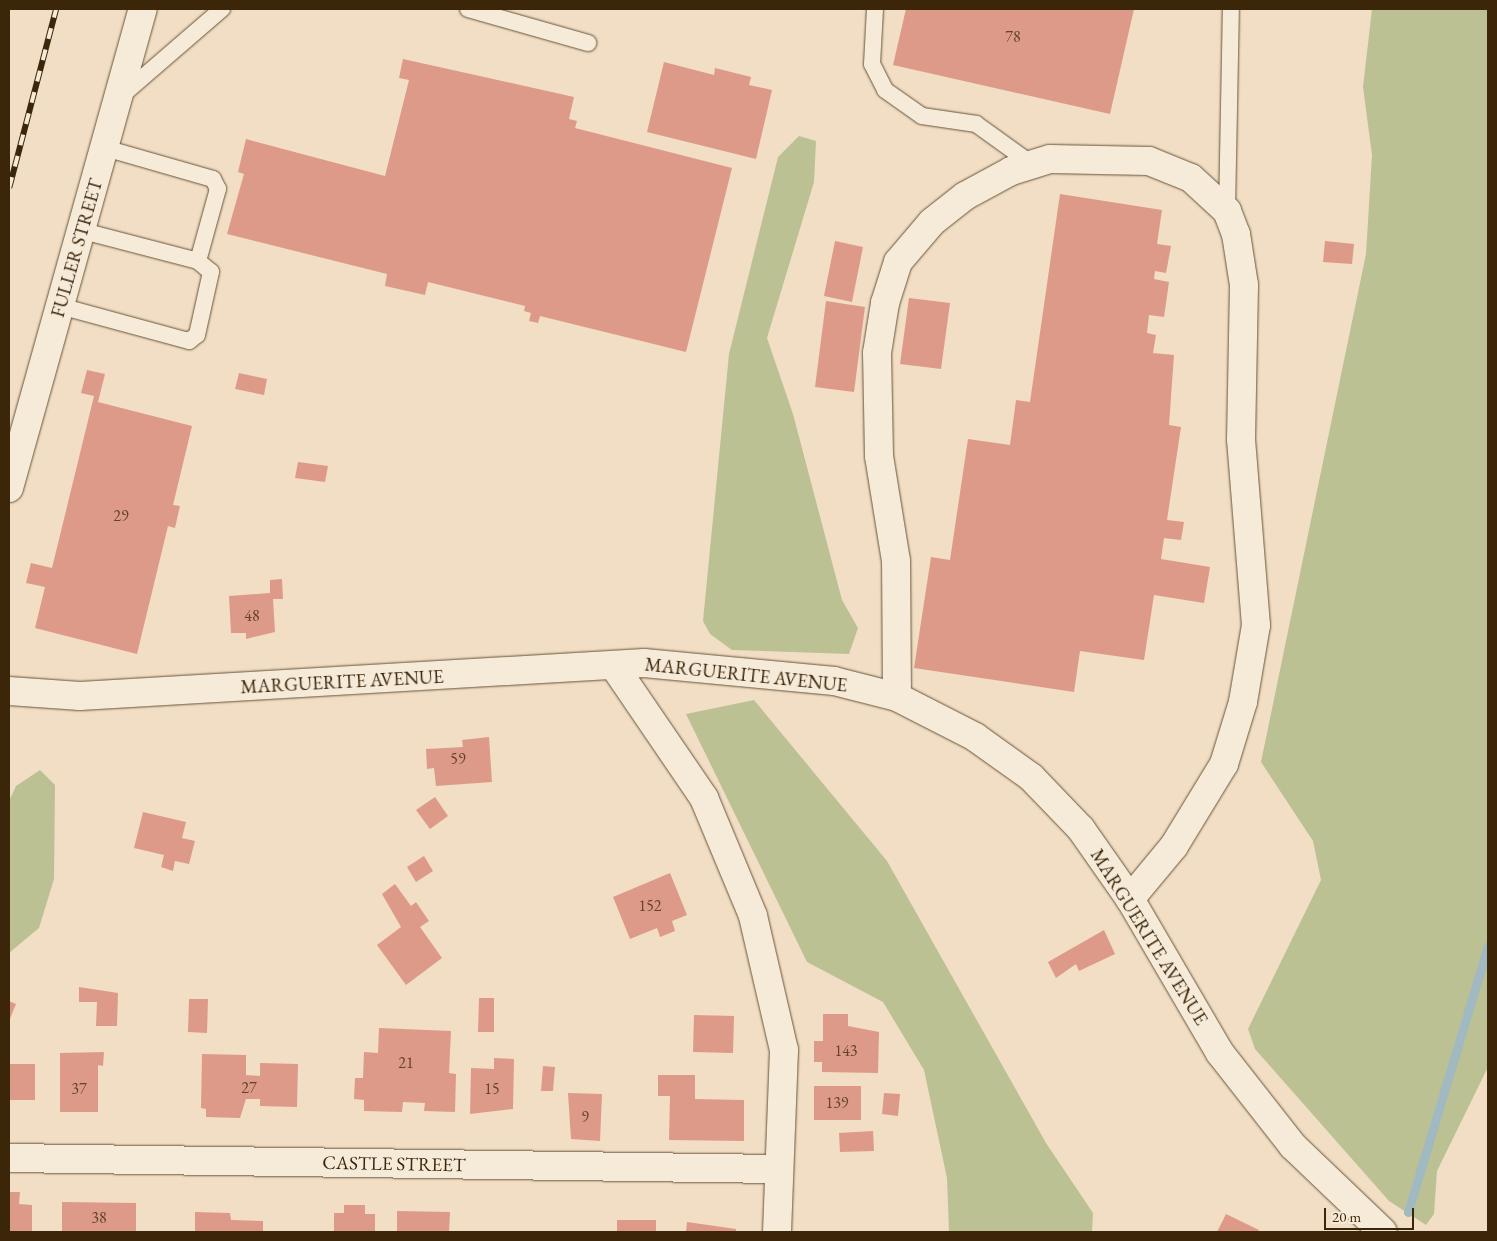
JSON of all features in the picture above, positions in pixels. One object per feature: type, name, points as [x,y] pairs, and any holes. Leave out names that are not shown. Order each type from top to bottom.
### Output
[{"type":"street","name":"FULLER STREET","points":[[9,488],[144,9]]},
{"type":"street","points":[[897,697],[896,561],[879,456],[877,353],[885,303],[898,262],[932,222],[965,196],[1033,165],[1088,157],[1149,161],[1191,178],[1226,211],[1236,234],[1244,285],[1241,439],[1256,624],[1243,702],[1224,764],[1174,846],[1130,899]]},
{"type":"street","name":"MARGUERITE AVENUE","points":[[9,692],[80,696],[644,663],[834,681],[897,697],[975,737],[1031,777],[1081,829],[1130,899],[1220,1053],[1293,1146],[1383,1232]]},
{"type":"street","points":[[614,666],[704,798],[747,899],[772,986],[784,1050],[777,1232]]},
{"type":"street","name":"CASTLE STREET","points":[[9,1158],[779,1169]]},
{"type":"lane","points":[[119,98],[222,9]]},
{"type":"lane","points":[[468,9],[588,43]]},
{"type":"lane","points":[[876,9],[872,64],[885,90],[922,116],[976,124],[1033,165]]},
{"type":"lane","points":[[1226,211],[1231,9]]},
{"type":"lane","points":[[105,148],[213,179],[218,189],[198,261]]},
{"type":"lane","points":[[60,306],[189,341],[197,335],[211,272],[198,261],[82,231]]},
{"type":"green space","points":[[1372,9],[1488,9],[1488,1067],[1437,1171],[1434,1214],[1426,1225],[1389,1201],[1255,1049],[1248,1029],[1321,880],[1313,841],[1261,762],[1366,254],[1372,155],[1363,87]]},
{"type":"green space","points":[[799,136],[816,141],[814,182],[767,338],[793,414],[842,600],[858,628],[849,654],[732,650],[710,634],[703,621],[729,354],[778,157]]},
{"type":"green space","points":[[754,700],[887,861],[1046,1143],[1093,1213],[1092,1232],[949,1232],[947,1178],[924,1070],[883,1002],[807,962],[686,714]]},
{"type":"green space","points":[[40,770],[55,785],[54,879],[39,928],[9,953],[9,801],[16,786]]},
{"type":"building","points":[[906,9],[1134,9],[1110,114],[893,65]]},
{"type":"building","points":[[403,59],[574,97],[569,119],[577,121],[575,128],[732,168],[686,352],[540,316],[538,323],[529,321],[531,313],[524,311],[525,306],[428,282],[425,295],[385,286],[387,274],[227,234],[244,174],[238,172],[246,139],[385,176],[409,80],[399,78]]},
{"type":"building","points":[[664,62],[714,75],[715,68],[751,77],[749,85],[772,90],[756,159],[647,132]]},
{"type":"building","points":[[1060,194],[1162,210],[1157,244],[1171,246],[1166,273],[1155,271],[1154,279],[1169,282],[1164,317],[1149,315],[1147,333],[1156,335],[1153,353],[1174,355],[1169,425],[1181,427],[1167,520],[1184,522],[1181,540],[1164,538],[1161,559],[1210,567],[1204,603],[1154,595],[1144,660],[1080,651],[1074,692],[914,668],[931,557],[950,560],[968,439],[1010,445],[1016,400],[1030,402]]},
{"type":"building","points":[[835,241],[863,247],[852,302],[824,296]]},
{"type":"building","points":[[1325,241],[1354,244],[1352,264],[1323,262]]},
{"type":"building","points":[[909,298],[950,303],[941,369],[900,364]]},
{"type":"building","points":[[826,301],[865,307],[854,392],[815,387]]},
{"type":"building","points":[[87,370],[105,374],[98,402],[192,426],[173,505],[180,506],[175,528],[168,526],[137,654],[35,628],[45,587],[26,583],[31,563],[52,568],[94,396],[81,393]]},
{"type":"building","points":[[239,373],[267,379],[264,395],[235,389]]},
{"type":"building","points":[[298,462],[328,466],[325,482],[295,478]]},
{"type":"building","points":[[282,579],[283,599],[273,599],[275,632],[246,639],[246,633],[231,633],[229,596],[270,593],[270,580]]},
{"type":"building","points":[[489,737],[492,782],[436,786],[434,768],[427,769],[426,749],[463,747],[462,740]]},
{"type":"building","points":[[435,797],[448,816],[430,829],[416,810]]},
{"type":"building","points":[[143,812],[186,822],[182,838],[195,841],[189,864],[175,861],[173,871],[161,867],[164,855],[134,848]]},
{"type":"building","points":[[424,856],[433,871],[416,882],[407,867]]},
{"type":"building","points":[[670,873],[687,915],[672,921],[675,931],[660,937],[657,928],[630,939],[613,897]]},
{"type":"building","points":[[395,884],[411,906],[416,902],[429,921],[420,927],[442,958],[406,985],[377,945],[401,927],[382,894]]},
{"type":"building","points":[[1104,930],[1115,954],[1079,971],[1076,964],[1056,978],[1048,962]]},
{"type":"building","points":[[79,987],[118,993],[117,1026],[96,1026],[97,1002],[79,1002]]},
{"type":"building","points":[[479,998],[494,998],[494,1032],[478,1032]]},
{"type":"building","points":[[189,999],[208,999],[207,1033],[188,1032]]},
{"type":"building","points":[[9,1001],[16,1004],[9,1021]]},
{"type":"building","points":[[823,1014],[848,1014],[848,1026],[879,1032],[878,1073],[822,1072],[822,1062],[814,1062],[814,1041],[823,1041]]},
{"type":"building","points":[[694,1015],[734,1016],[733,1053],[693,1052]]},
{"type":"building","points":[[379,1028],[451,1031],[449,1073],[456,1074],[455,1112],[424,1111],[425,1103],[403,1102],[402,1112],[364,1111],[364,1100],[354,1099],[355,1078],[363,1078],[364,1052],[378,1053]]},
{"type":"building","points":[[104,1052],[103,1066],[98,1065],[98,1112],[60,1112],[60,1053]]},
{"type":"building","points":[[202,1054],[246,1055],[246,1075],[260,1076],[260,1063],[298,1064],[297,1107],[260,1106],[260,1099],[246,1099],[240,1118],[206,1117],[206,1109],[201,1108]]},
{"type":"building","points":[[494,1058],[514,1059],[513,1109],[470,1114],[471,1068],[494,1069]]},
{"type":"building","points":[[9,1064],[35,1064],[35,1100],[9,1100]]},
{"type":"building","points":[[543,1066],[555,1067],[553,1091],[541,1091]]},
{"type":"building","points":[[658,1075],[695,1075],[695,1099],[744,1100],[744,1141],[669,1140],[670,1096],[658,1096]]},
{"type":"building","points":[[814,1086],[861,1086],[861,1120],[814,1120]]},
{"type":"building","points":[[568,1093],[602,1094],[600,1141],[571,1139]]},
{"type":"building","points":[[884,1093],[900,1094],[898,1116],[882,1114]]},
{"type":"building","points":[[873,1131],[874,1151],[840,1152],[839,1133]]},
{"type":"building","points":[[9,1192],[20,1192],[19,1204],[32,1205],[32,1232],[9,1232]]},
{"type":"building","points":[[62,1202],[136,1203],[136,1232],[62,1232]]},
{"type":"building","points":[[344,1205],[365,1205],[365,1214],[375,1214],[375,1232],[334,1232],[334,1213],[344,1213]]},
{"type":"building","points":[[397,1211],[450,1212],[449,1232],[397,1232]]},
{"type":"building","points":[[195,1212],[230,1213],[231,1220],[263,1221],[263,1232],[195,1232]]},
{"type":"building","points":[[1226,1214],[1259,1230],[1258,1232],[1217,1232]]},
{"type":"building","points":[[617,1220],[656,1220],[656,1232],[617,1232]]},
{"type":"building","points":[[687,1222],[736,1229],[736,1232],[686,1232]]},
{"type":"waterway","points":[[1408,1212],[1488,946]]},
{"type":"railway","points":[[9,188],[56,9]]}]
